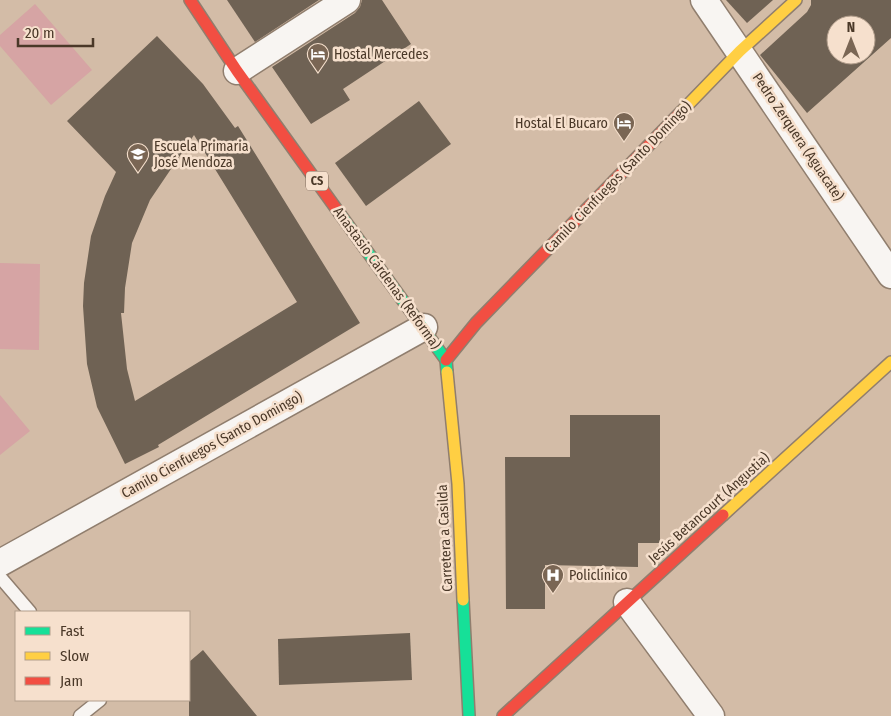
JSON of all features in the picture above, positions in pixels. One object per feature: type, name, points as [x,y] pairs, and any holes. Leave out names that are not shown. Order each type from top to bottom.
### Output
[{"type":"street","name":"Anastasio Cárdenas (Reforma)","points":[[190,0],[237,71],[424,327],[446,360]]},
{"type":"street","points":[[237,71],[347,0]]},
{"type":"street","name":"Pedro Zerquera (Aguacate)","points":[[704,0],[891,274]]},
{"type":"street","name":"Camilo Cienfuegos (Santo Domingo)","points":[[446,360],[476,323],[740,51],[796,0]]},
{"type":"street","name":"Camilo Cienfuegos (Santo Domingo)","points":[[0,563],[424,327]]},
{"type":"street","name":"Carretera a Casilda","points":[[446,360],[458,484],[468,716]]},
{"type":"street","name":"Jesús Betancourt (Angustia)","points":[[504,716],[891,362]]},
{"type":"street","points":[[627,602],[711,716]]},
{"type":"lane","points":[[0,577],[29,611]]},
{"type":"lane","points":[[80,716],[99,701]]},
{"type":"shaded area","points":[[35,4],[92,70],[51,105],[0,46],[0,35]]},
{"type":"shaded area","points":[[0,263],[40,264],[39,350],[0,349]]},
{"type":"shaded area","points":[[0,395],[30,431],[0,455]]},
{"type":"building","points":[[227,0],[319,0],[255,42]]},
{"type":"building","points":[[362,0],[382,0],[411,44],[343,89],[350,100],[311,124],[272,67],[355,13],[360,7]]},
{"type":"building","points":[[726,0],[773,0],[747,23]]},
{"type":"building","points":[[811,0],[891,0],[891,38],[876,51],[876,15],[826,15],[826,65],[861,65],[807,113],[760,55],[807,12],[811,5]]},
{"type":"building","points":[[157,36],[203,84],[235,128],[238,126],[360,323],[158,445],[159,447],[125,464],[97,407],[87,364],[83,306],[84,283],[91,236],[105,196],[116,172],[67,121]],"holes":[[[194,135],[297,302],[135,401],[127,369],[121,313],[124,313],[125,288],[132,243],[150,200]]]},
{"type":"building","points":[[419,101],[451,144],[366,206],[335,163]]},
{"type":"building","points":[[570,415],[660,415],[660,543],[638,543],[638,567],[545,565],[545,609],[506,609],[505,457],[570,457]]},
{"type":"building","points":[[410,633],[412,680],[279,685],[278,639]]},
{"type":"building","points":[[203,650],[257,716],[189,716],[190,661]]},
{"type":"traffic: fast","points":[[340,214],[446,360],[447,372]]},
{"type":"traffic: fast","points":[[463,600],[469,716]]},
{"type":"traffic: slow","points":[[681,112],[740,51],[796,0]]},
{"type":"traffic: slow","points":[[723,515],[891,362]]},
{"type":"traffic: slow","points":[[447,372],[458,484],[463,600]]},
{"type":"traffic: jam","points":[[190,0],[237,71],[340,214]]},
{"type":"traffic: jam","points":[[446,360],[476,323],[681,112]]},
{"type":"traffic: jam","points":[[503,716],[723,515]]},
{"type":"place","name":"Hostal Mercedes","points":[[318,73]]},
{"type":"place","name":"Hostal El Bucaro","points":[[624,142]]},
{"type":"place","name":"Escuela Primaria José Mendoza","points":[[138,173]]},
{"type":"place","name":"Policlínico","points":[[553,594]]}]
